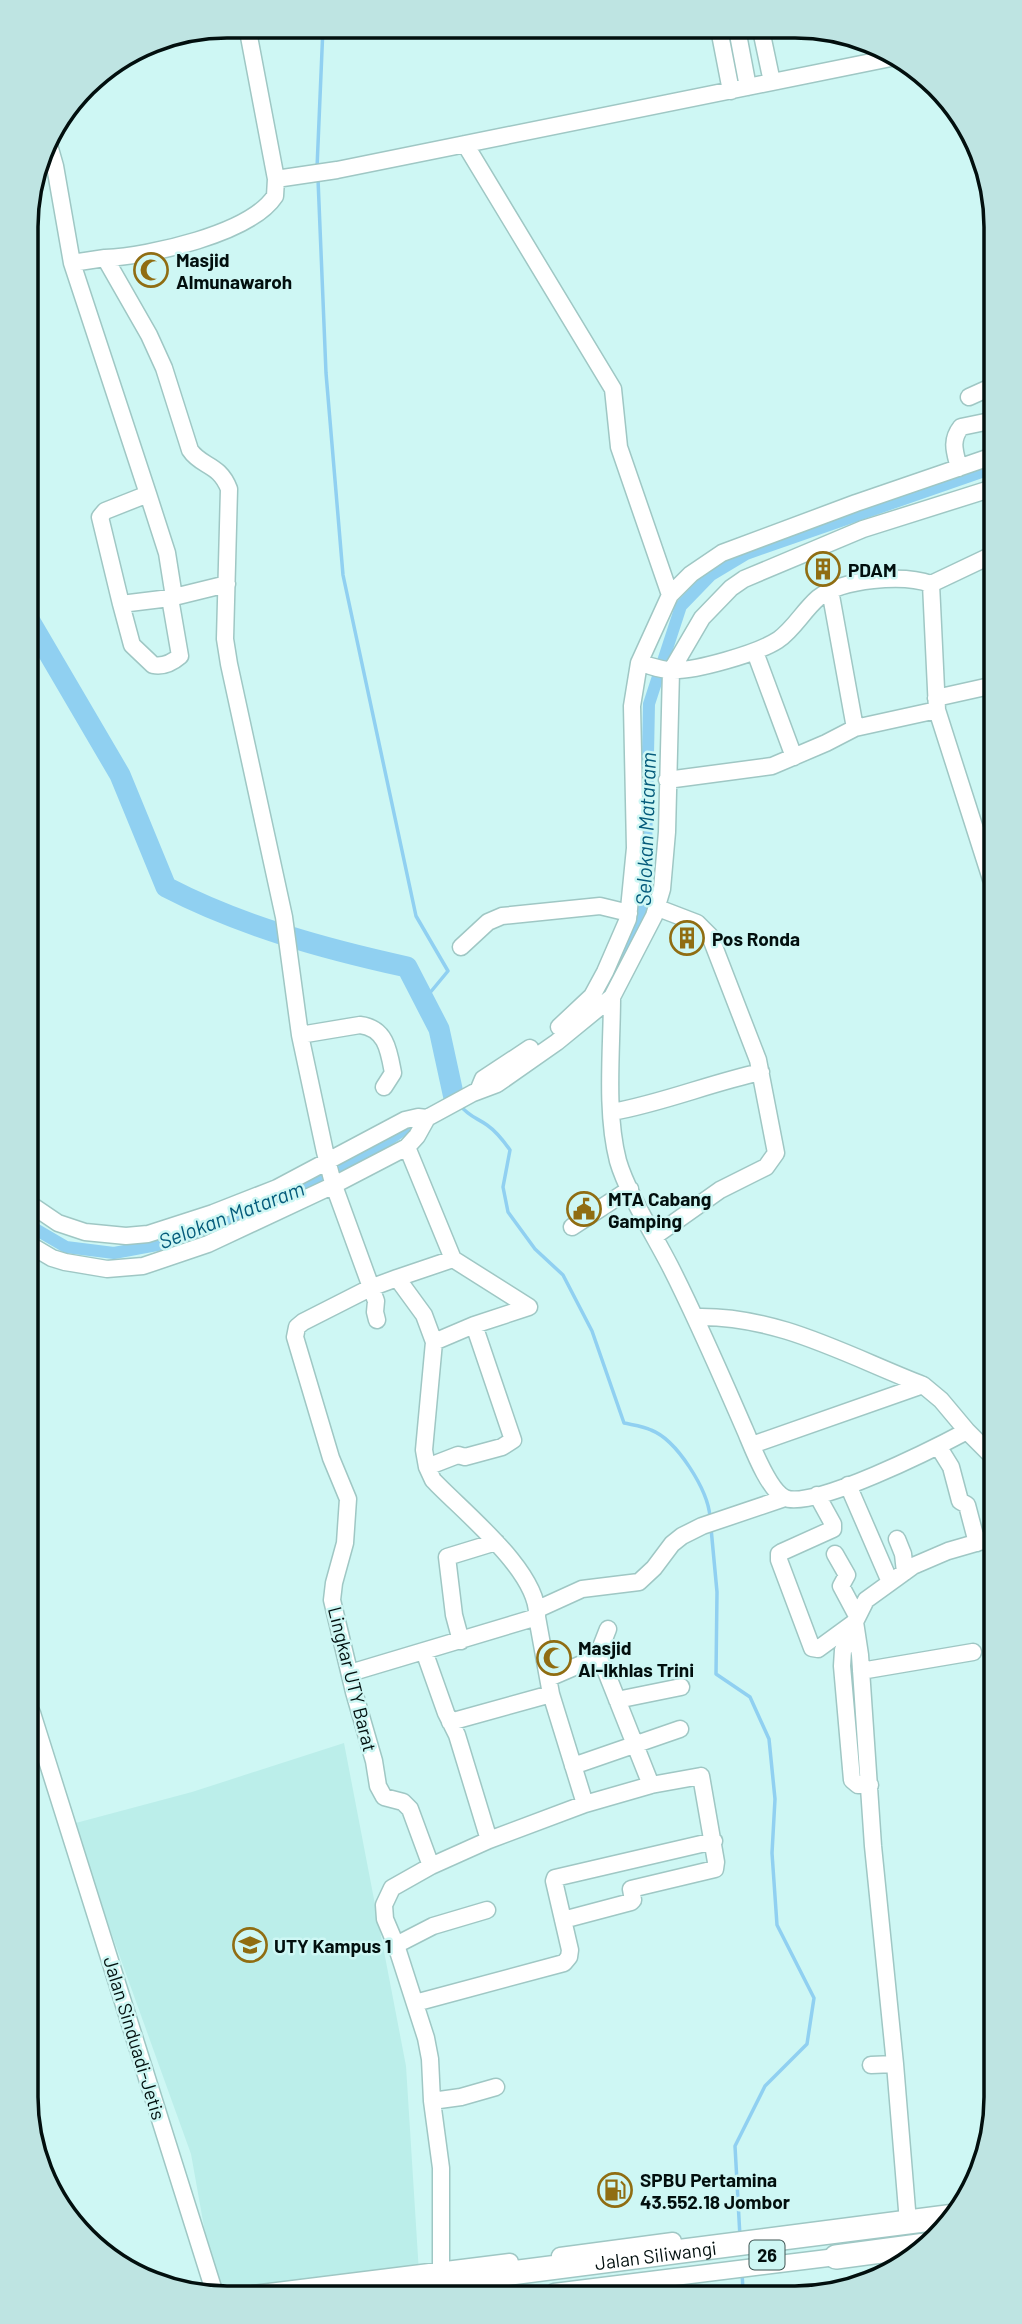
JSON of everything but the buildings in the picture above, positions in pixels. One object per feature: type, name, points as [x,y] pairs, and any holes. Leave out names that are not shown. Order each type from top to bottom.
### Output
[{"type":"highway","points":[[907,2217],[948,2207]]},
{"type":"highway","name":"Jalan Siliwangi","points":[[834,2239],[907,2217],[940,2216]]},
{"type":"highway","name":"Jalan Siliwangi","points":[[420,2286],[834,2239],[924,2234]]},
{"type":"highway","points":[[834,2239],[912,2244]]},
{"type":"highway","name":"Jalan Siliwangi","points":[[513,2286],[697,2256]]},
{"type":"street","points":[[72,263],[152,252],[212,234],[239,223],[273,200],[277,190],[276,179],[249,38]]},
{"type":"street","points":[[721,38],[731,91]]},
{"type":"street","points":[[739,38],[748,87]]},
{"type":"street","points":[[763,38],[772,82]]},
{"type":"street","points":[[276,179],[295,178],[465,145],[882,60]]},
{"type":"street","points":[[38,1210],[58,1223],[85,1232],[126,1236],[148,1234],[255,1197],[295,1180],[331,1174],[407,1147],[431,1116],[478,1088],[583,1006],[592,996],[636,921],[657,908],[665,870],[667,780],[655,667],[670,595],[619,447],[613,389],[465,145]]},
{"type":"street","points":[[52,157],[72,263],[148,494],[167,553],[180,656],[170,663],[158,666],[153,665],[132,645],[100,517],[105,511],[148,494]]},
{"type":"street","points":[[105,258],[131,301],[159,357],[175,397],[190,450],[194,456],[218,470],[229,489],[225,639],[229,664],[284,917],[300,1035],[331,1174],[376,1301],[377,1320]]},
{"type":"street","points":[[969,397],[984,390]]},
{"type":"street","points":[[959,468],[953,444],[957,433],[961,427],[984,422]]},
{"type":"street","points":[[670,595],[691,574],[722,553],[984,459]]},
{"type":"street","points":[[785,1498],[775,1490],[751,1445],[696,1317],[619,1163],[612,1112],[612,997],[636,921],[632,706],[655,667],[722,596],[744,579],[863,529],[984,491]]},
{"type":"street","points":[[655,667],[715,663],[755,652],[789,632],[817,599],[830,590],[909,578],[932,584],[984,559]]},
{"type":"street","points":[[121,604],[172,597],[227,584]]},
{"type":"street","points":[[932,584],[937,704],[984,855]]},
{"type":"street","points":[[830,590],[855,727]]},
{"type":"street","points":[[755,652],[794,757]]},
{"type":"street","points":[[667,780],[772,766],[855,727],[984,688]]},
{"type":"street","points":[[461,947],[488,922],[513,914],[600,906],[636,921]]},
{"type":"street","points":[[655,1236],[720,1190],[760,1171],[774,1159],[776,1153],[761,1072],[710,936],[697,923],[657,908]]},
{"type":"street","points":[[478,1088],[491,1087],[505,1079],[612,997]]},
{"type":"street","points":[[300,1035],[360,1025],[380,1033],[385,1040],[393,1073],[384,1087]]},
{"type":"street","points":[[612,1112],[661,1102],[727,1080],[761,1072]]},
{"type":"street","points":[[38,1250],[52,1258],[87,1267],[127,1269],[208,1244],[331,1174],[405,1120],[431,1116]]},
{"type":"street","points":[[407,1147],[453,1259],[529,1307],[474,1325],[434,1342]]},
{"type":"street","points":[[572,1227],[630,1189]]},
{"type":"street","name":"Lingkar UTY Barat","points":[[430,1866],[410,1808],[402,1802],[384,1797],[380,1790],[337,1624],[332,1592],[345,1543],[349,1502],[331,1458],[295,1337],[296,1329],[303,1322],[370,1287],[453,1259]]},
{"type":"street","points":[[397,1278],[425,1315],[434,1342],[424,1450],[427,1467],[442,1488],[516,1563],[538,1613],[550,1686],[585,1804]]},
{"type":"street","points":[[696,1317],[739,1318],[785,1329],[923,1385],[941,1400],[983,1447]]},
{"type":"street","points":[[427,1467],[458,1455],[465,1457],[502,1447],[513,1440],[474,1325]]},
{"type":"street","points":[[751,1445],[923,1385]]},
{"type":"street","points":[[350,1673],[461,1641],[538,1613],[582,1590],[643,1580],[672,1544],[702,1526],[785,1498],[798,1500],[885,1472],[967,1431]]},
{"type":"street","points":[[938,1446],[951,1467],[960,1501],[967,1505],[977,1543]]},
{"type":"street","points":[[848,1485],[890,1582]]},
{"type":"street","points":[[817,1495],[833,1524],[833,1529],[782,1552],[779,1560],[812,1648],[818,1649],[856,1623]]},
{"type":"street","points":[[897,1539],[905,1572]]},
{"type":"street","points":[[870,1784],[858,1785],[853,1782],[842,1658],[866,1600],[931,1557],[983,1541]]},
{"type":"street","points":[[461,1641],[454,1615],[447,1557],[496,1542]]},
{"type":"street","points":[[835,1554],[847,1575],[841,1586],[856,1623],[873,1846],[907,2217]]},
{"type":"street","points":[[450,1722],[550,1686],[597,1657],[608,1629]]},
{"type":"street","points":[[424,1651],[457,1735],[489,1840]]},
{"type":"street","points":[[861,1671],[973,1651]]},
{"type":"street","points":[[597,1657],[602,1660],[651,1785]]},
{"type":"street","points":[[617,1700],[681,1687]]},
{"type":"street","points":[[573,1766],[680,1729]]},
{"type":"street","name":"Jalan Sinduadi-Jetis","points":[[38,1732],[212,2285]]},
{"type":"street","points":[[849,1736],[866,1735]]},
{"type":"street","points":[[441,2270],[441,2168],[428,2049],[396,1945],[384,1919],[384,1905],[392,1888],[430,1866],[489,1840],[585,1804],[651,1785],[698,1775],[702,1777],[714,1841],[715,1869],[631,1889],[631,1902],[563,1920]]},
{"type":"street","points":[[415,2003],[565,1963],[570,1950],[555,1878],[714,1841]]},
{"type":"street","points":[[396,1945],[433,1926],[487,1910]]},
{"type":"street","points":[[871,2065],[895,2064]]},
{"type":"street","points":[[432,2101],[496,2087]]},
{"type":"street","points":[[316,2286],[441,2270],[697,2256]]},
{"type":"street","points":[[578,2286],[697,2256]]},
{"type":"shaded area","name":"UTY Kampus 1","points":[[344,1743],[406,2066],[419,2273],[315,2286],[214,2285],[191,2154],[72,1824],[192,1792]]},
{"type":"waterway","points":[[317,168],[323,38]]},
{"type":"waterway","points":[[318,179],[326,373],[343,575],[416,916],[448,971],[424,1000]]},
{"type":"waterway","name":"Selokan Mataram","points":[[597,998],[620,966],[645,906],[649,704],[681,606],[711,575],[746,554],[984,471]]},
{"type":"waterway","points":[[39,636],[120,775],[166,887],[224,913],[284,935],[407,967],[439,1029],[454,1098]]},
{"type":"waterway","points":[[460,1105],[494,1130],[510,1150],[503,1187],[508,1212],[535,1249],[563,1275],[592,1331],[624,1423],[651,1430],[671,1444],[690,1467],[704,1493],[710,1517]]},
{"type":"waterway","name":"Selokan Mataram","points":[[38,1231],[66,1247],[114,1253],[173,1242],[348,1167],[418,1120]]},
{"type":"waterway","points":[[711,1528],[717,1592],[716,1674],[750,1697],[769,1739],[775,1799],[772,1853],[777,1925],[814,1998],[807,2044],[765,2086],[735,2146],[740,2237]]},
{"type":"waterway","points":[[742,2272],[743,2286]]},
{"type":"place","name":"Masjid Almunawaroh","points":[[151,270]]},
{"type":"place","name":"PDAM","points":[[823,569]]},
{"type":"place","name":"Pos Ronda","points":[[687,938]]},
{"type":"place","name":"MTA Cabang Gamping","points":[[584,1209]]},
{"type":"place","name":"Masjid Al-Ikhlas Trini","points":[[554,1658]]},
{"type":"place","name":"UTY Kampus 1","points":[[250,1945]]},
{"type":"place","name":"SPBU Pertamina 43.552.18 Jombor","points":[[615,2190]]}]
